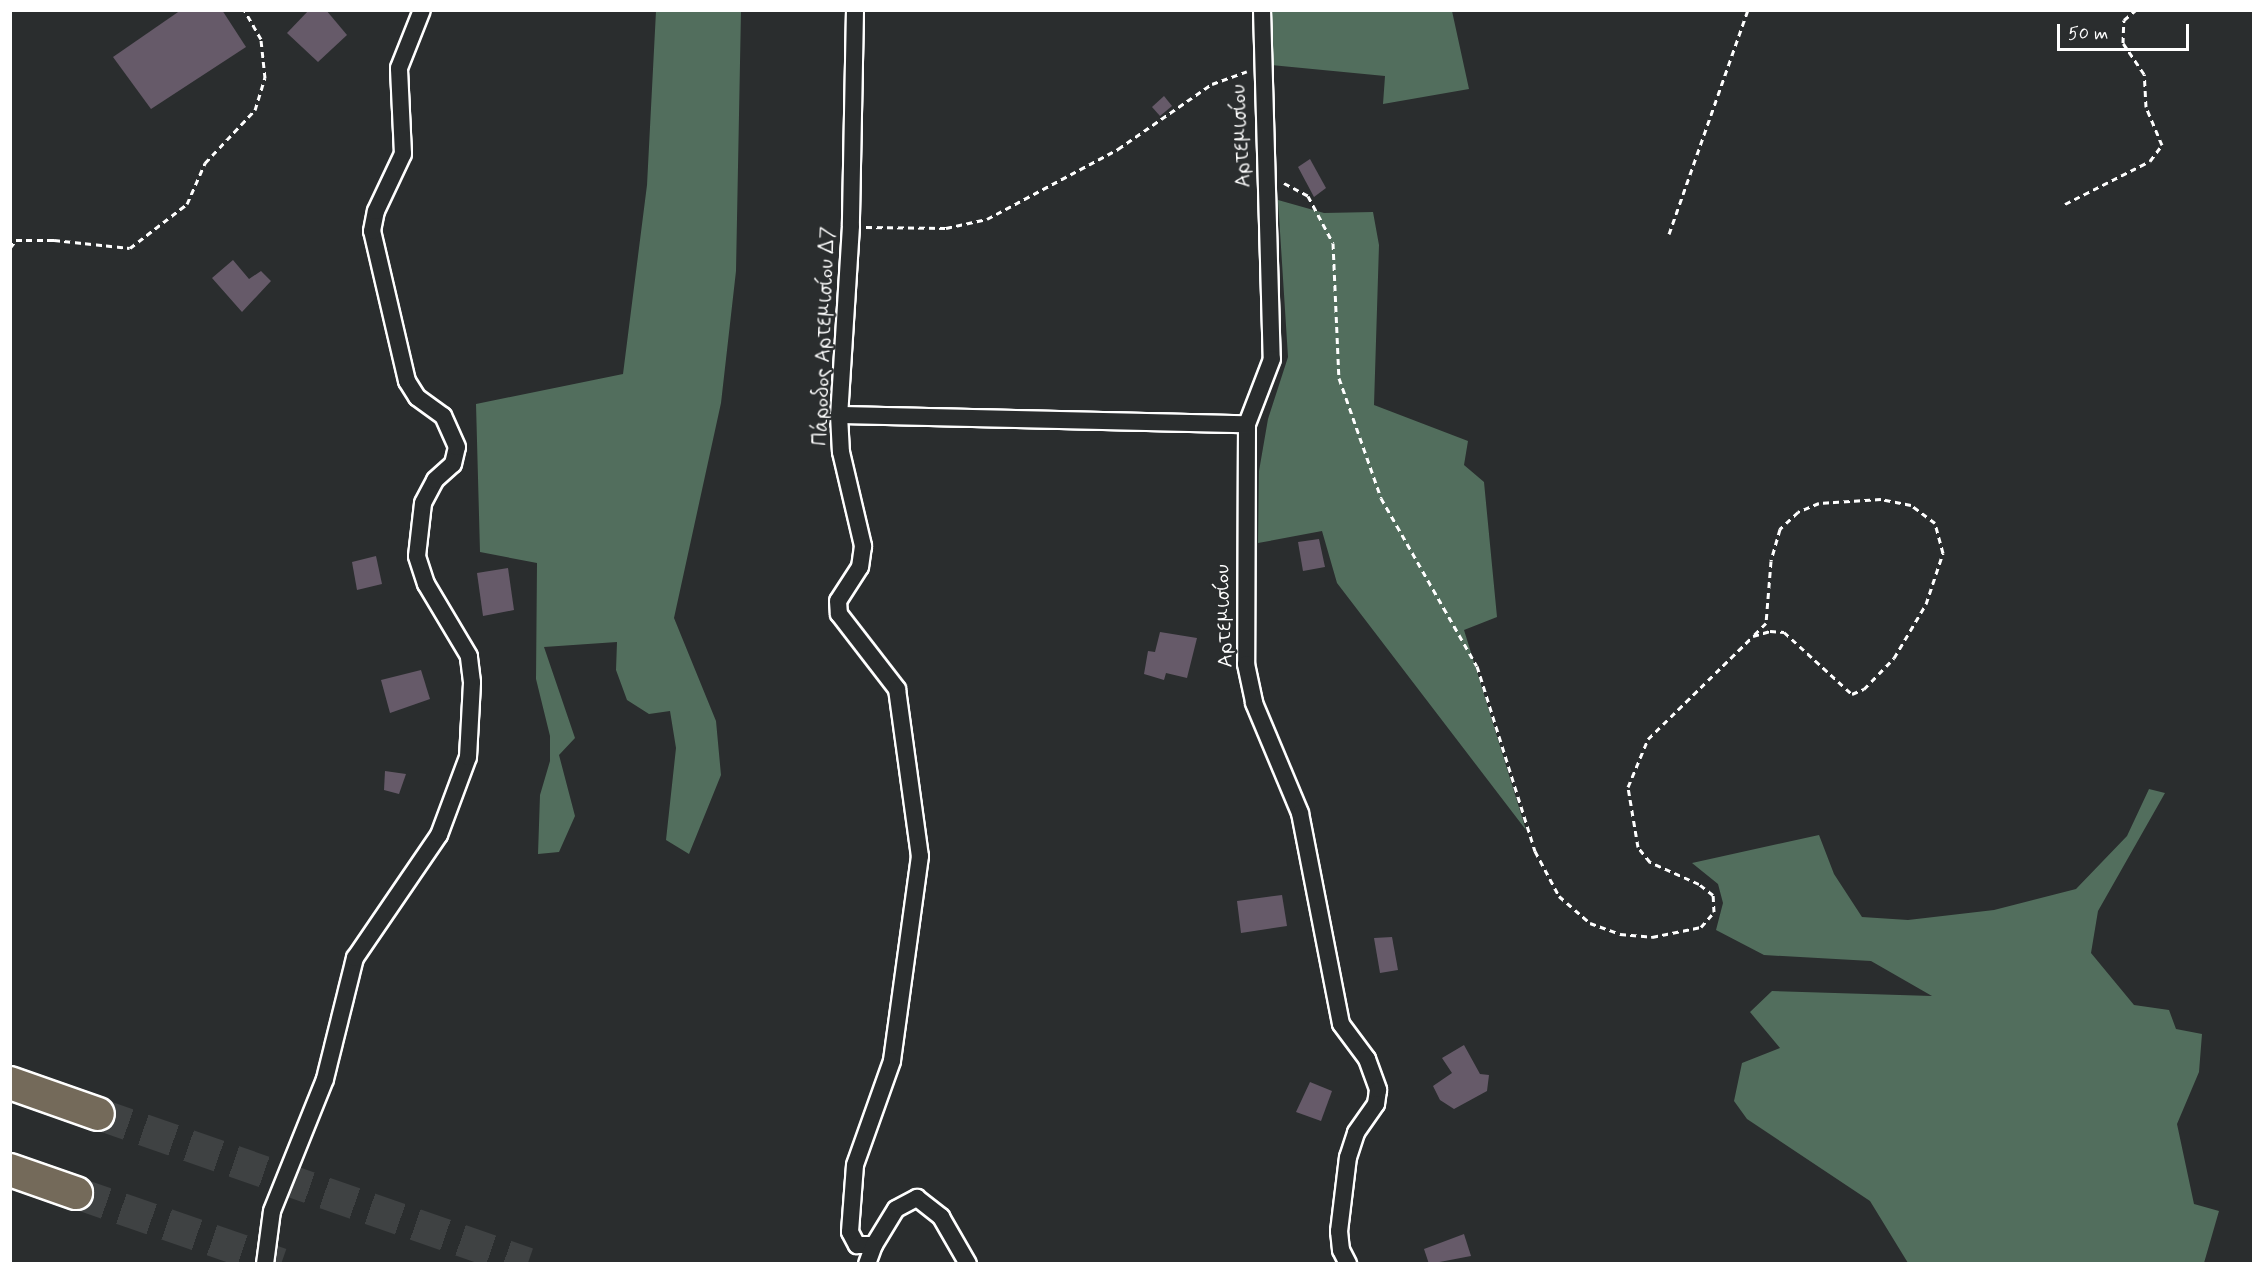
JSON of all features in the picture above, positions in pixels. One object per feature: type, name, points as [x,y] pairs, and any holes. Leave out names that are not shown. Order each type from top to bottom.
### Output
[{"type":"highway","points":[[10,1083],[98,1114]]},
{"type":"highway","points":[[17,1172],[76,1193]]},
{"type":"street","points":[[265,1263],[272,1211],[325,1079],[355,958],[439,835],[468,757],[472,682],[469,656],[426,584],[417,556],[423,503],[435,480],[453,464],[457,447],[443,416],[417,397],[407,381],[372,231],[376,211],[403,154],[399,68],[422,10]]},
{"type":"street","name":"Πάροδος Αρτεμισίου Δ7","points":[[855,10],[851,226],[839,415],[841,452],[863,546],[860,567],[838,602],[839,614],[897,689],[920,856],[892,1061],[855,1165],[850,1232],[857,1245],[874,1245]]},
{"type":"street","name":"Αρτεμισίου","points":[[1263,10],[1261,68],[1264,173],[1272,243],[1272,359],[1247,424],[1246,664],[1254,703],[1300,813],[1341,1024],[1367,1059],[1378,1090],[1376,1104],[1356,1133],[1348,1157],[1339,1231],[1343,1262]]},
{"type":"street","points":[[839,415],[1247,424]]},
{"type":"street","points":[[867,1263],[874,1245],[896,1209],[917,1198],[941,1216],[968,1263]]},
{"type":"path","points":[[10,248],[16,240],[54,240],[130,248],[187,204],[205,163],[255,110],[264,78],[261,39],[244,10]]},
{"type":"path","points":[[1669,234],[1748,10]]},
{"type":"path","points":[[2066,204],[2150,161],[2162,145],[2146,107],[2144,74],[2123,43],[2124,20],[2136,10]]},
{"type":"path","points":[[851,226],[938,228],[987,219],[1118,149],[1212,84],[1261,68]]},
{"type":"path","points":[[1264,173],[1308,196],[1333,243],[1339,378],[1381,498],[1477,666],[1535,851],[1559,896],[1590,923],[1620,934],[1652,937],[1701,927],[1714,912],[1713,895],[1699,884],[1650,862],[1638,847],[1628,788],[1648,740],[1766,623],[1771,561],[1780,529],[1798,512],[1819,502],[1881,499],[1911,505],[1935,523],[1943,554],[1930,594],[1894,658],[1864,689],[1852,694],[1784,632],[1753,636]]},
{"type":"green space","points":[[656,11],[741,11],[736,271],[721,403],[674,618],[716,721],[721,775],[689,854],[666,840],[676,748],[670,711],[649,714],[627,700],[616,670],[617,642],[544,647],[575,738],[559,755],[575,816],[559,852],[538,854],[540,795],[550,761],[550,736],[536,679],[537,563],[480,552],[476,404],[623,374],[647,185]]},
{"type":"green space","points":[[1269,11],[1452,11],[1469,89],[1383,104],[1385,76],[1271,65]]},
{"type":"green space","points":[[1278,200],[1324,213],[1373,212],[1379,245],[1374,405],[1468,441],[1464,465],[1484,482],[1497,617],[1464,630],[1526,830],[1337,583],[1322,531],[1258,543],[1259,471],[1268,419],[1288,357]]},
{"type":"green space","points":[[2149,789],[2165,793],[2098,911],[2091,953],[2134,1005],[2169,1010],[2176,1029],[2202,1034],[2199,1072],[2177,1124],[2194,1204],[2219,1211],[2204,1263],[1908,1263],[1870,1201],[1747,1119],[1734,1101],[1742,1063],[1780,1048],[1750,1012],[1772,991],[1932,996],[1871,961],[1764,955],[1716,930],[1723,903],[1718,884],[1692,863],[1819,835],[1834,874],[1862,917],[1908,920],[1994,910],[2076,889],[2127,836]]},
{"type":"building","points":[[181,10],[222,10],[246,47],[151,109],[113,57]]},
{"type":"building","points":[[309,10],[326,10],[347,35],[318,62],[287,33]]},
{"type":"building","points":[[1164,96],[1172,106],[1160,116],[1152,107]]},
{"type":"building","points":[[1310,159],[1326,188],[1314,197],[1298,167]]},
{"type":"building","points":[[233,260],[249,279],[261,271],[271,281],[242,312],[212,278]]},
{"type":"building","points":[[1319,539],[1325,567],[1303,571],[1298,542]]},
{"type":"building","points":[[376,556],[382,584],[357,590],[352,562]]},
{"type":"building","points":[[508,568],[514,610],[483,616],[477,573]]},
{"type":"building","points":[[1160,632],[1197,638],[1187,678],[1166,673],[1164,680],[1144,674],[1148,651],[1155,652]]},
{"type":"building","points":[[421,670],[430,699],[390,713],[381,680]]},
{"type":"building","points":[[385,771],[406,774],[399,794],[384,790]]},
{"type":"building","points":[[1282,895],[1287,926],[1241,933],[1237,901]]},
{"type":"building","points":[[1392,937],[1398,970],[1380,973],[1374,938]]},
{"type":"building","points":[[1464,1045],[1480,1074],[1489,1075],[1487,1091],[1454,1109],[1440,1100],[1433,1086],[1452,1073],[1442,1058]]},
{"type":"building","points":[[1310,1082],[1332,1091],[1321,1121],[1296,1112]]},
{"type":"building","points":[[1464,1234],[1471,1256],[1429,1264],[1424,1249]]},
{"type":"tunnel","points":[[98,1114],[528,1264]]},
{"type":"tunnel","points":[[76,1193],[281,1264]]}]
